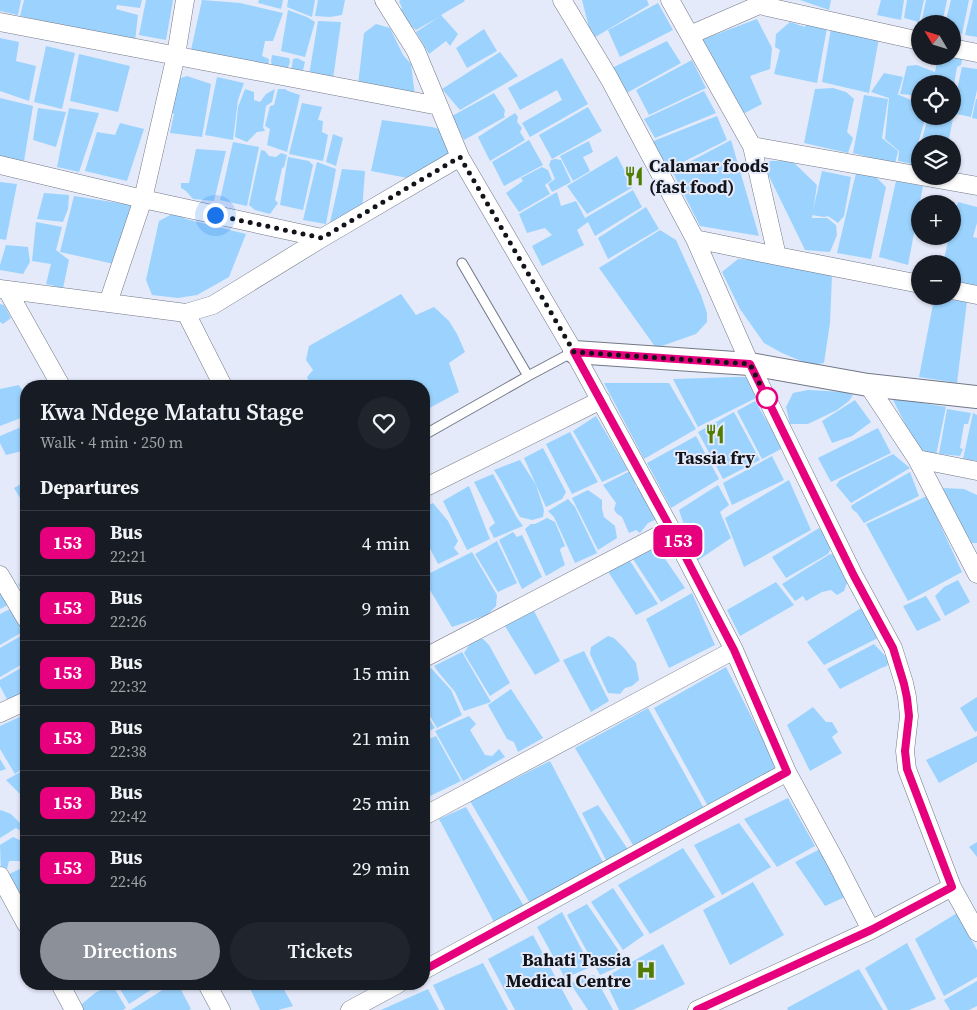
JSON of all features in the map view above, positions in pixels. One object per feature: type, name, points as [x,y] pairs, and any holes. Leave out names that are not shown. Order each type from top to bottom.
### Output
[{"type":"street","points":[[108,302],[143,199],[176,55],[185,0]]},
{"type":"street","points":[[384,0],[416,51],[460,157],[574,352],[671,529],[734,650],[787,772],[871,930]]},
{"type":"street","points":[[562,0],[609,78],[696,239],[750,364],[854,576],[893,648],[907,698],[909,716],[905,751],[907,769],[952,887],[977,932]]},
{"type":"street","points":[[670,0],[752,146],[777,256]]},
{"type":"street","points":[[690,35],[760,3],[911,39]]},
{"type":"street","points":[[0,22],[438,106]]},
{"type":"street","points":[[961,50],[977,53]]},
{"type":"street","points":[[752,146],[977,186]]},
{"type":"street","points":[[4,289],[186,313],[213,305],[460,157]]},
{"type":"street","points":[[0,165],[143,199],[322,238]]},
{"type":"street","points":[[696,239],[911,282]]},
{"type":"street","points":[[4,289],[57,380]]},
{"type":"street","points":[[961,292],[977,295]]},
{"type":"street","points":[[186,313],[220,380]]},
{"type":"street","points":[[574,352],[750,364],[868,385],[977,397]]},
{"type":"street","points":[[868,385],[917,459],[977,574]]},
{"type":"street","points":[[430,485],[601,400]]},
{"type":"street","points":[[917,459],[977,471]]},
{"type":"street","points":[[430,655],[671,529]]},
{"type":"street","points":[[0,575],[20,609]]},
{"type":"street","points":[[430,813],[734,650]]},
{"type":"street","points":[[0,713],[20,703]]},
{"type":"street","points":[[430,967],[787,772]]},
{"type":"street","points":[[0,876],[20,913]]},
{"type":"street","points":[[697,1010],[871,930],[952,887]]},
{"type":"street","points":[[63,990],[74,1010]]},
{"type":"street","points":[[210,990],[221,1010]]},
{"type":"street","points":[[350,1010],[387,990]]},
{"type":"lane","points":[[462,263],[528,376]]},
{"type":"lane","points":[[430,432],[574,352]]},
{"type":"building","points":[[0,0],[21,0],[18,15],[0,11]]},
{"type":"building","points":[[24,0],[142,0],[140,8],[117,5],[116,9],[138,15],[135,41],[20,16]]},
{"type":"building","points":[[146,0],[173,0],[166,40],[139,35]]},
{"type":"building","points":[[202,0],[240,3],[283,13],[273,41],[265,41],[262,56],[269,59],[268,68],[191,50]]},
{"type":"building","points":[[259,0],[283,0],[281,9],[258,3]]},
{"type":"building","points":[[288,0],[315,0],[312,17],[287,7]]},
{"type":"building","points":[[318,0],[345,0],[342,15],[330,17],[315,16]]},
{"type":"building","points":[[464,0],[441,15],[458,34],[450,46],[446,41],[429,54],[416,32],[439,17],[416,30],[396,15],[402,8],[399,1]]},
{"type":"building","points":[[582,0],[647,0],[649,5],[592,39]]},
{"type":"building","points":[[800,0],[831,0],[829,10]]},
{"type":"building","points":[[881,0],[904,0],[901,20],[877,15]]},
{"type":"building","points":[[907,0],[924,0],[921,15],[911,15],[911,20],[904,18]]},
{"type":"building","points":[[926,0],[947,0],[944,15],[923,15]]},
{"type":"building","points":[[951,0],[969,0],[962,34],[961,15],[947,15]]},
{"type":"building","points":[[973,0],[977,0],[977,37],[965,35]]},
{"type":"building","points":[[658,3],[673,30],[620,57],[608,30]]},
{"type":"building","points":[[288,10],[315,22],[305,57],[281,51]]},
{"type":"building","points":[[757,19],[772,48],[770,69],[750,76],[762,104],[743,114],[701,40]]},
{"type":"building","points":[[318,21],[341,22],[333,79],[309,75]]},
{"type":"building","points":[[790,22],[805,27],[807,23],[827,28],[817,83],[774,74],[780,50],[775,47],[776,34]]},
{"type":"building","points":[[376,24],[390,28],[403,55],[411,64],[415,96],[358,85],[364,33]]},
{"type":"building","points":[[831,28],[879,38],[869,93],[822,82]]},
{"type":"building","points":[[484,29],[497,51],[467,68],[456,48]]},
{"type":"building","points":[[0,38],[19,42],[16,61],[36,66],[29,101],[0,91]]},
{"type":"building","points":[[667,41],[681,63],[625,94],[612,68]]},
{"type":"building","points":[[46,46],[75,53],[62,109],[34,102]]},
{"type":"building","points":[[500,52],[518,76],[460,110],[442,89]]},
{"type":"building","points":[[79,54],[130,66],[118,112],[70,101]]},
{"type":"building","points":[[272,55],[289,58],[290,62],[286,72],[274,70],[271,62]]},
{"type":"building","points":[[297,58],[305,62],[302,74],[291,72],[293,59]]},
{"type":"building","points":[[562,58],[588,104],[530,137],[522,123],[562,100],[557,90],[520,110],[508,88]]},
{"type":"building","points":[[692,60],[706,88],[649,115],[636,90]]},
{"type":"building","points":[[917,65],[935,72],[936,65],[961,65],[957,67],[956,75],[911,75],[911,95],[900,94],[907,66]]},
{"type":"building","points":[[962,67],[977,69],[977,90],[971,117],[961,115],[960,75]]},
{"type":"building","points":[[884,73],[903,77],[897,94],[911,100],[911,125],[923,125],[920,135],[911,135],[911,164],[898,161],[899,151],[885,139],[889,98],[871,92]]},
{"type":"building","points":[[187,76],[211,84],[202,137],[170,133],[174,114],[171,112],[178,79]]},
{"type":"building","points":[[217,77],[244,83],[238,100],[233,140],[205,135]]},
{"type":"building","points":[[833,88],[846,92],[854,99],[847,132],[853,138],[848,153],[804,143],[815,89]]},
{"type":"building","points":[[245,89],[254,92],[254,100],[260,102],[266,94],[275,89],[272,102],[266,106],[263,127],[265,131],[257,132],[247,142],[235,137],[238,107]]},
{"type":"building","points":[[278,89],[285,89],[300,95],[287,152],[267,145],[270,129],[265,126],[270,106],[274,105]]},
{"type":"building","points":[[704,91],[716,113],[655,138],[644,119]]},
{"type":"building","points":[[494,93],[505,110],[505,117],[464,140],[452,116]]},
{"type":"building","points":[[864,95],[888,99],[882,138],[898,151],[895,164],[853,153]]},
{"type":"building","points":[[0,98],[33,106],[24,161],[0,156]]},
{"type":"building","points":[[977,99],[977,119],[972,118]]},
{"type":"building","points":[[302,103],[322,107],[318,120],[323,121],[322,132],[328,135],[323,161],[289,154]]},
{"type":"building","points":[[588,107],[602,131],[552,159],[539,135]]},
{"type":"building","points":[[38,108],[66,112],[56,147],[33,140]]},
{"type":"building","points":[[69,108],[99,113],[79,172],[57,167]]},
{"type":"building","points":[[515,113],[518,117],[517,122],[522,128],[520,132],[525,140],[490,161],[478,137]]},
{"type":"building","points":[[717,116],[727,140],[665,171],[651,142]]},
{"type":"building","points":[[382,120],[439,129],[450,153],[413,179],[371,171]]},
{"type":"building","points":[[120,123],[144,129],[127,181],[85,171],[97,132],[115,135]]},
{"type":"building","points":[[926,125],[952,125],[950,135],[923,135]]},
{"type":"building","points":[[333,134],[343,138],[336,166],[326,162]]},
{"type":"building","points":[[529,140],[543,165],[504,186],[492,162]]},
{"type":"building","points":[[731,140],[759,236],[700,226],[672,171]]},
{"type":"building","points":[[589,141],[593,152],[583,157],[590,171],[573,181],[560,156]]},
{"type":"building","points":[[233,142],[259,147],[247,206],[220,200]]},
{"type":"building","points":[[196,149],[226,151],[214,201],[193,199],[181,188],[181,183],[189,183]]},
{"type":"building","points":[[261,150],[265,151],[269,156],[276,157],[281,153],[287,155],[275,200],[278,203],[270,214],[255,210],[249,205]]},
{"type":"building","points":[[617,156],[633,187],[587,214],[567,186]]},
{"type":"building","points":[[288,157],[309,161],[313,165],[303,210],[280,205]]},
{"type":"building","points":[[551,160],[561,160],[571,182],[552,192],[548,184],[555,179],[549,165]]},
{"type":"building","points":[[770,161],[792,161],[817,185],[812,218],[827,218],[836,225],[837,235],[830,252],[805,250],[765,168]]},
{"type":"building","points":[[317,162],[336,169],[326,224],[303,220]]},
{"type":"building","points":[[542,167],[548,170],[552,180],[545,185],[550,194],[519,212],[506,193],[523,181],[521,178]]},
{"type":"building","points":[[342,169],[365,171],[362,211],[329,227]]},
{"type":"building","points":[[822,171],[851,177],[844,216],[838,223],[828,216],[812,215]]},
{"type":"building","points":[[856,173],[874,175],[886,187],[871,259],[837,253]]},
{"type":"building","points":[[896,181],[923,186],[921,195],[911,195],[912,245],[908,265],[879,257]]},
{"type":"building","points":[[0,182],[17,184],[6,240],[0,239]]},
{"type":"building","points":[[633,190],[642,207],[595,236],[588,222],[577,230],[584,245],[542,266],[532,246],[552,235],[545,228],[527,233],[519,214],[557,192],[561,206],[576,201],[585,218]]},
{"type":"building","points":[[44,193],[69,195],[68,209],[63,222],[37,219]]},
{"type":"building","points":[[74,196],[131,205],[114,264],[60,252]]},
{"type":"building","points":[[961,203],[977,207],[977,223],[973,237],[977,238],[977,287],[961,283],[961,255],[945,255],[947,245],[961,245]]},
{"type":"building","points":[[646,207],[659,229],[608,259],[598,238]]},
{"type":"building","points":[[174,213],[186,219],[246,234],[229,277],[197,295],[178,298],[152,295],[146,280],[159,221]]},
{"type":"building","points":[[36,222],[62,227],[56,250],[69,260],[63,288],[46,284],[51,264],[32,261]]},
{"type":"building","points":[[660,230],[676,240],[701,295],[707,313],[707,322],[696,334],[656,348],[599,268]]},
{"type":"building","points":[[6,245],[28,247],[30,262],[23,274],[0,270]]},
{"type":"building","points":[[738,259],[770,262],[832,275],[830,323],[824,363],[811,365],[764,343],[740,309],[722,272]]},
{"type":"building","points":[[401,294],[416,315],[434,307],[449,321],[457,334],[465,352],[449,363],[459,392],[430,408],[430,380],[308,380],[307,377],[313,370],[306,360],[309,346]]},
{"type":"building","points":[[961,301],[967,301],[957,383],[919,377],[933,305],[961,305]]},
{"type":"building","points":[[0,304],[4,305],[11,318],[3,324],[0,322]]},
{"type":"building","points":[[747,377],[756,398],[698,427],[673,379]]},
{"type":"building","points":[[604,383],[669,383],[696,429],[644,459]]},
{"type":"building","points":[[19,385],[20,387],[20,418],[0,426],[0,389]]},
{"type":"building","points":[[808,390],[845,392],[853,395],[849,401],[837,410],[808,424],[790,424],[786,407],[793,393]]},
{"type":"building","points":[[892,398],[946,407],[936,455],[919,451]]},
{"type":"building","points":[[855,400],[871,422],[852,436],[832,443],[822,421]]},
{"type":"building","points":[[755,401],[783,448],[762,459],[737,411]]},
{"type":"building","points":[[947,409],[971,413],[968,424],[964,424],[960,448],[963,449],[960,456],[939,454]]},
{"type":"building","points":[[734,412],[760,460],[723,479],[698,432]]},
{"type":"building","points":[[973,413],[977,415],[977,461],[963,459]]},
{"type":"building","points":[[596,416],[628,470],[602,482],[573,431]]},
{"type":"building","points":[[20,428],[20,452],[6,455],[0,443],[0,436]]},
{"type":"building","points":[[878,428],[891,453],[831,482],[818,458]]},
{"type":"building","points":[[570,432],[598,482],[572,494],[546,444]]},
{"type":"building","points":[[696,436],[719,479],[671,508],[647,463]]},
{"type":"building","points":[[543,448],[566,492],[562,499],[546,507],[524,458]]},
{"type":"building","points":[[893,454],[910,468],[851,503],[836,485],[840,480]]},
{"type":"building","points":[[772,456],[784,480],[732,505],[723,483]]},
{"type":"building","points":[[520,460],[536,485],[544,510],[543,517],[532,520],[520,517],[494,470]]},
{"type":"building","points":[[630,471],[635,476],[636,487],[642,489],[659,518],[648,523],[640,533],[636,530],[629,533],[622,517],[614,509],[616,503],[603,485]]},
{"type":"building","points":[[910,472],[919,496],[864,523],[852,509],[851,506],[857,502]]},
{"type":"building","points":[[493,474],[523,526],[494,538],[489,528],[495,523],[474,482]]},
{"type":"building","points":[[789,480],[811,530],[744,567],[725,518]]},
{"type":"building","points":[[20,484],[20,498],[14,488]]},
{"type":"building","points":[[718,485],[729,505],[720,512],[731,538],[694,563],[679,531],[684,525],[679,510]]},
{"type":"building","points":[[469,486],[490,539],[467,550],[443,501]]},
{"type":"building","points":[[943,488],[964,489],[977,495],[977,543],[966,543],[941,499]]},
{"type":"building","points":[[588,490],[602,500],[604,517],[615,526],[617,538],[598,550],[572,498]]},
{"type":"building","points":[[927,496],[962,572],[908,601],[866,524]]},
{"type":"building","points":[[568,499],[575,507],[597,553],[575,563],[554,517],[548,511]]},
{"type":"building","points":[[433,503],[448,521],[458,541],[454,548],[459,554],[438,564],[430,549],[430,504]]},
{"type":"building","points":[[547,518],[555,522],[565,546],[560,550],[565,565],[546,576],[525,529],[531,524]]},
{"type":"building","points":[[819,528],[832,546],[828,554],[786,578],[772,557]]},
{"type":"building","points":[[513,532],[517,537],[522,535],[542,577],[522,589],[499,540]]},
{"type":"building","points":[[497,541],[517,583],[498,592],[475,554]]},
{"type":"building","points":[[644,550],[659,550],[685,588],[661,602],[633,559]]},
{"type":"building","points":[[472,552],[497,595],[496,606],[487,615],[452,627],[430,590],[430,573]]},
{"type":"building","points":[[830,554],[837,555],[849,577],[844,591],[837,595],[831,590],[822,592],[806,601],[803,596],[795,601],[782,584]]},
{"type":"building","points":[[630,561],[658,604],[636,615],[609,573],[616,562]]},
{"type":"building","points":[[958,580],[970,602],[945,616],[935,596],[944,587]]},
{"type":"building","points":[[776,582],[794,605],[740,636],[727,610]]},
{"type":"building","points":[[0,588],[10,604],[0,609]]},
{"type":"building","points":[[692,593],[715,645],[669,668],[646,619]]},
{"type":"building","points":[[926,596],[941,620],[917,631],[903,606]]},
{"type":"building","points":[[12,608],[20,621],[20,633],[0,645],[0,614]]},
{"type":"building","points":[[861,608],[871,622],[878,638],[824,665],[807,642]]},
{"type":"building","points":[[534,611],[560,661],[535,675],[505,626]]},
{"type":"building","points":[[20,636],[20,665],[0,677],[0,648]]},
{"type":"building","points":[[608,636],[614,638],[636,663],[639,680],[632,686],[625,688],[620,694],[608,693],[590,654],[591,647]]},
{"type":"building","points":[[483,639],[489,645],[510,683],[490,696],[464,653],[470,644]]},
{"type":"building","points":[[874,644],[889,660],[887,666],[840,689],[827,669]]},
{"type":"building","points":[[584,651],[609,701],[591,712],[563,660]]},
{"type":"building","points":[[462,652],[491,702],[464,711],[455,692],[434,666]]},
{"type":"building","points":[[726,667],[778,769],[710,810],[654,708]]},
{"type":"building","points":[[20,668],[20,699],[10,705],[0,686],[0,680]]},
{"type":"building","points":[[430,669],[451,690],[462,715],[437,728],[430,716]]},
{"type":"building","points":[[511,689],[543,738],[518,752],[514,742],[507,739],[488,705]]},
{"type":"building","points":[[977,697],[977,731],[975,732],[960,708]]},
{"type":"building","points":[[813,707],[826,722],[832,722],[838,732],[832,737],[842,753],[810,771],[787,725]]},
{"type":"building","points":[[648,708],[706,812],[636,850],[575,748]]},
{"type":"building","points":[[469,716],[476,724],[470,730],[485,755],[492,756],[499,749],[505,757],[463,781],[435,731]]},
{"type":"building","points":[[20,717],[20,770],[15,774],[0,749],[0,726]]},
{"type":"building","points":[[430,720],[435,728],[430,731]]},
{"type":"building","points":[[436,736],[461,781],[430,796],[430,738]]},
{"type":"building","points":[[977,736],[977,762],[939,783],[926,760]]},
{"type":"building","points":[[0,759],[6,769],[0,771]]},
{"type":"building","points":[[550,761],[605,866],[531,905],[470,801]]},
{"type":"building","points":[[20,772],[20,794],[6,780]]},
{"type":"building","points":[[788,798],[815,846],[777,867],[744,819]]},
{"type":"building","points":[[598,805],[629,851],[607,862],[582,813]]},
{"type":"building","points":[[466,807],[525,908],[495,924],[439,819]]},
{"type":"building","points":[[0,811],[11,814],[20,823],[20,830],[16,828],[0,838]]},
{"type":"building","points":[[739,823],[771,867],[722,895],[694,845]]},
{"type":"building","points":[[13,837],[20,840],[20,861],[9,861],[7,869],[1,872],[0,845]]},
{"type":"building","points":[[977,842],[977,857],[969,847]]},
{"type":"building","points":[[683,848],[715,897],[650,934],[618,885]]},
{"type":"building","points":[[820,849],[845,897],[825,906],[795,862]]},
{"type":"building","points":[[20,869],[20,909],[3,877]]},
{"type":"building","points":[[753,882],[784,935],[730,965],[703,910]]},
{"type":"building","points":[[613,888],[644,935],[623,950],[591,902]]},
{"type":"building","points":[[587,904],[627,963],[600,975],[567,915]]},
{"type":"building","points":[[562,912],[591,967],[565,978],[537,927]]},
{"type":"building","points":[[957,913],[977,950],[977,977],[944,996],[915,939]]},
{"type":"building","points":[[533,935],[573,1010],[515,1010],[488,959]]},
{"type":"building","points":[[907,943],[936,999],[909,1010],[888,1010],[865,968]]},
{"type":"building","points":[[663,944],[685,984],[633,1010],[619,1010],[604,978]]},
{"type":"building","points":[[483,963],[508,1010],[445,1010],[433,985]]},
{"type":"building","points":[[859,969],[883,1010],[788,1010],[787,1008]]},
{"type":"building","points":[[594,975],[613,1010],[588,1010],[570,983]]},
{"type":"building","points":[[977,981],[977,1006],[969,1010],[950,1010],[944,1000]]},
{"type":"building","points":[[101,990],[116,990],[126,1008],[123,1010],[79,1010],[77,1008]]},
{"type":"building","points":[[121,990],[151,990],[129,1004]]},
{"type":"building","points":[[163,990],[181,990],[191,1009],[189,1010],[131,1010]]},
{"type":"building","points":[[251,990],[284,990],[293,1006],[278,1010],[260,1010]]},
{"type":"building","points":[[429,990],[439,1010],[381,1010]]},
{"type":"bus line","name":"153","points":[[430,967],[787,772],[734,650],[671,529],[574,352],[750,364],[854,576],[893,648],[907,698],[909,716],[905,751],[907,769],[952,887],[871,930],[697,1010]]},
{"type":"place","name":"Calamar foods (fast food)","points":[[634,176]]},
{"type":"place","name":"Tassia fry","points":[[715,434]]},
{"type":"place","name":"Bahati Tassia Medical Centre","points":[[646,970]]},
{"type":"route","points":[[215,215],[322,238],[460,157],[574,352],[750,364],[767,398]]}]
